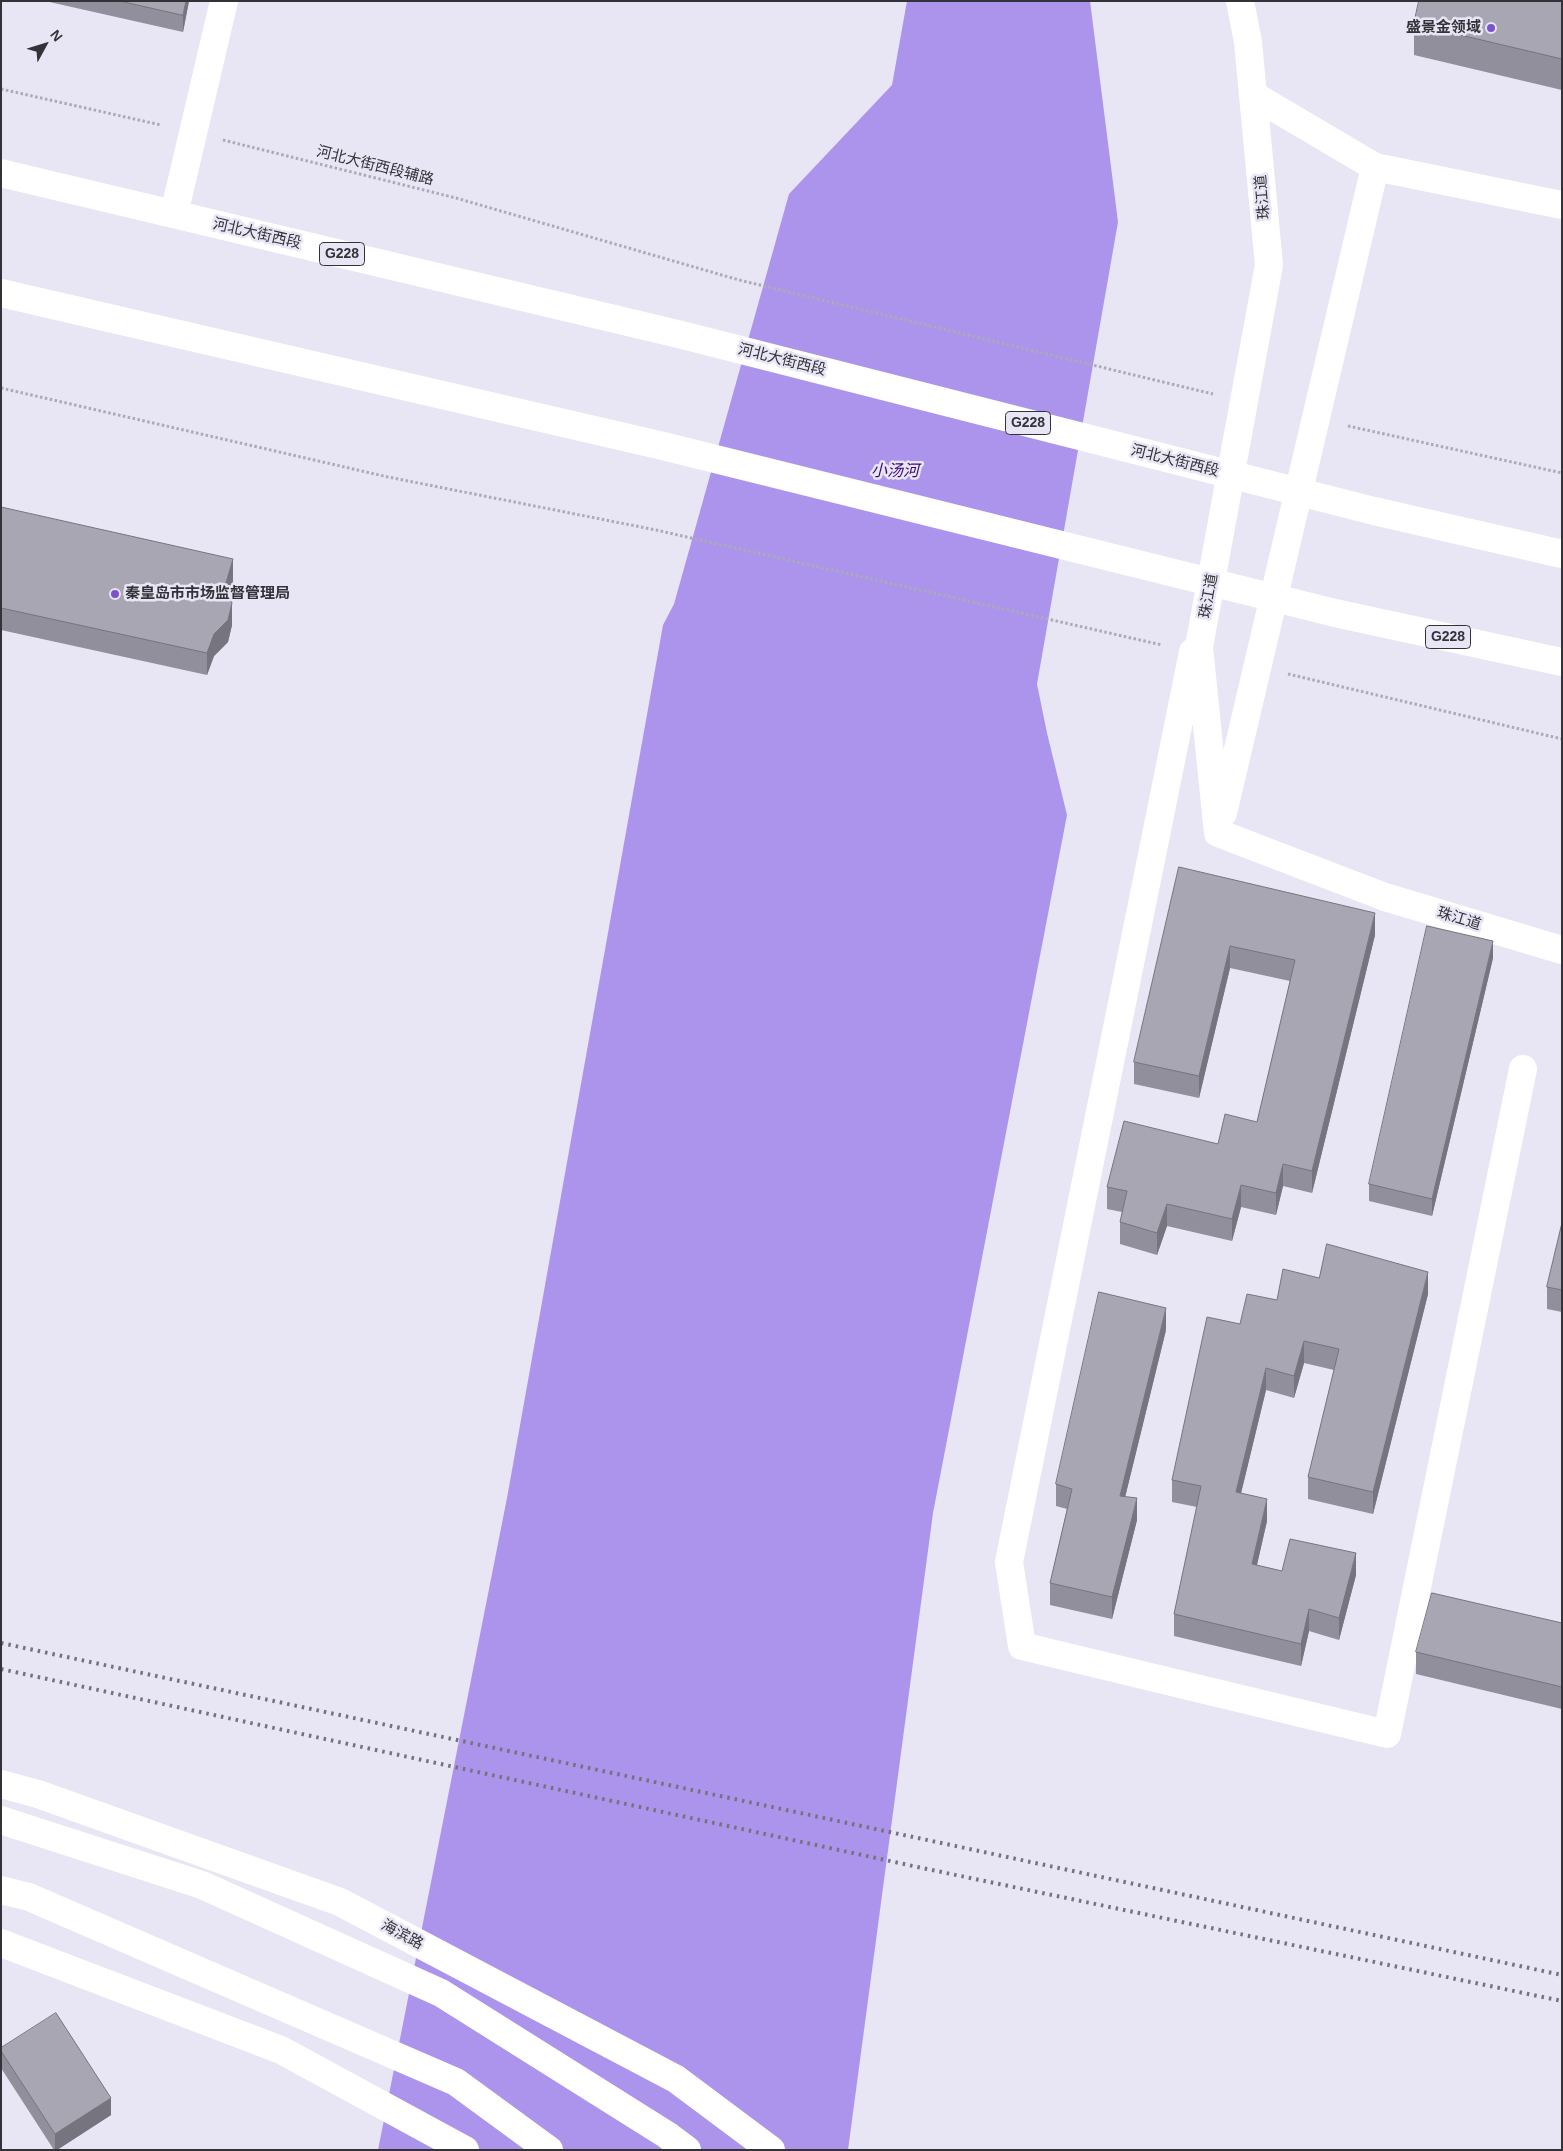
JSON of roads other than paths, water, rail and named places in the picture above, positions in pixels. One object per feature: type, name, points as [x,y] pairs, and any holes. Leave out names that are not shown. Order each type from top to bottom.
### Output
[{"type":"main road","points":[[174,214],[224,1]]},
{"type":"main road","name":"珠江道","points":[[1240,1],[1248,42],[1269,265],[1199,647],[1218,833],[1385,897],[1562,950]]},
{"type":"main road","points":[[1253,95],[1374,167],[1562,205]]},
{"type":"main road","points":[[1218,833],[1374,167]]},
{"type":"main road","name":"河北大街西段","points":[[1,173],[682,335],[1374,511],[1562,554]]},
{"type":"main road","name":"G228","points":[[1,293],[663,446],[1335,613],[1562,662]]},
{"type":"main road","points":[[1193,652],[1009,1562],[1022,1646],[1387,1734],[1524,1069]]},
{"type":"main road","name":"海滨路","points":[[1,1784],[38,1794],[340,1902],[676,2078],[771,2150]]},
{"type":"main road","points":[[1,1820],[202,1885],[441,1993],[667,2135],[687,2150]]},
{"type":"main road","points":[[1,1890],[28,1897],[456,2082],[549,2150]]},
{"type":"main road","points":[[1,1943],[282,2050],[465,2150]]},
{"type":"water","name":"小汤河","points":[[907,1],[1090,1],[1118,222],[1037,684],[1067,815],[933,1513],[848,2150],[378,2150],[507,1498],[663,625],[674,604],[789,194],[892,85]]},
{"type":"railway","points":[[1,1643],[1562,1975]]},
{"type":"railway","points":[[1,1669],[927,1869],[1562,2001]]},
{"type":"place","name":"盛景金领域","points":[[1491,28]]},
{"type":"place","name":"秦皇岛市市场监督管理局","points":[[115,594]]}]
